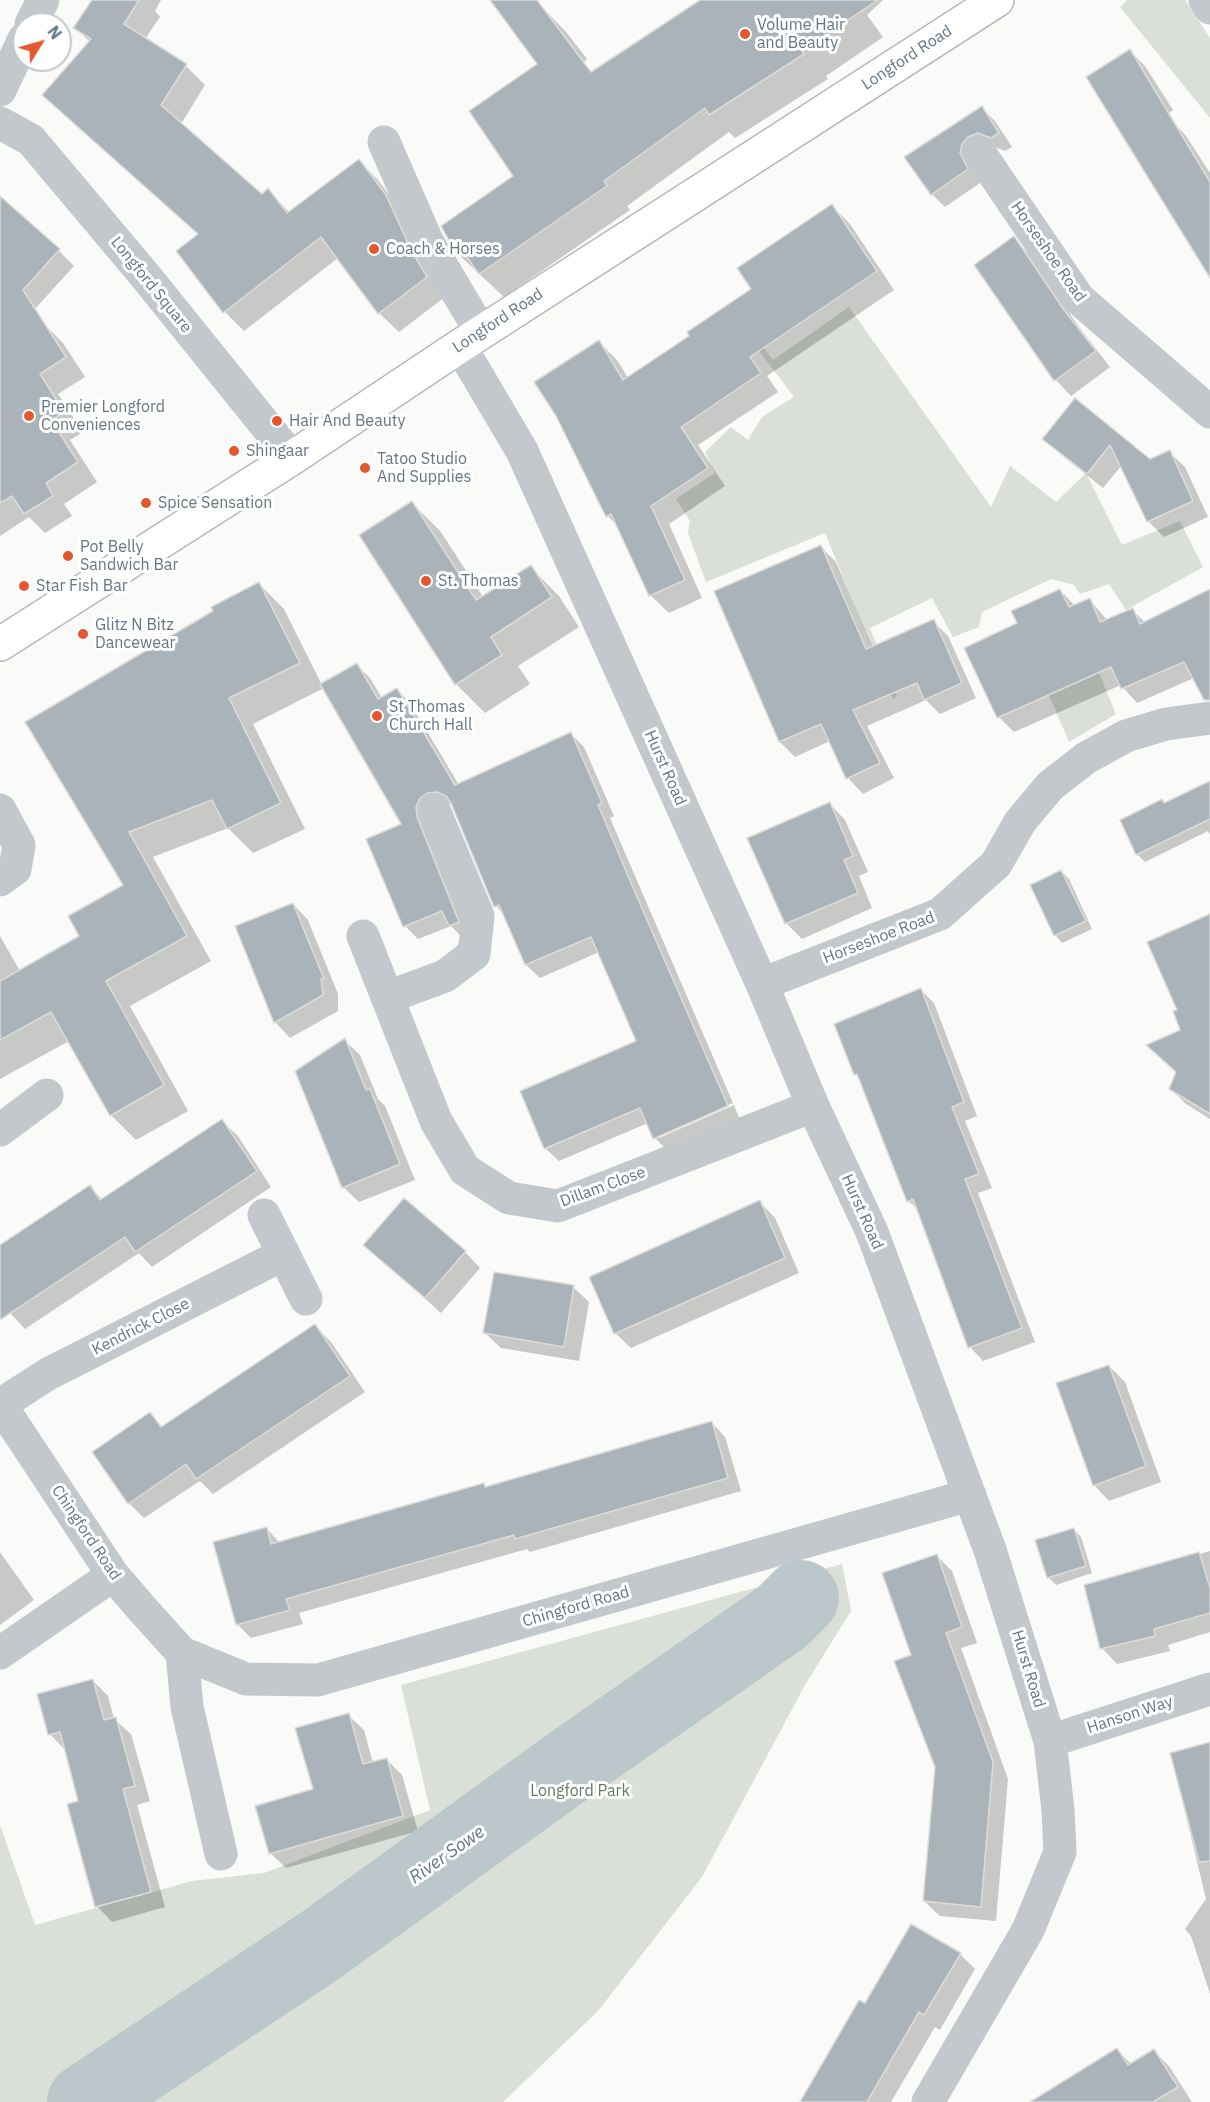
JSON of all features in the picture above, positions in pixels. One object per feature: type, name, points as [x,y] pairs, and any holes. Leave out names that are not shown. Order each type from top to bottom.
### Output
[{"type":"main road","name":"Longford Road","points":[[0,644],[292,458],[470,339],[997,0]]},
{"type":"street","points":[[1205,0],[1210,8]]},
{"type":"street","points":[[0,90],[12,64]]},
{"type":"street","name":"Longford Square","points":[[0,123],[31,140],[147,278],[292,458]]},
{"type":"street","name":"Hurst Road","points":[[384,142],[470,339],[762,984],[813,1107],[872,1232],[990,1550],[1050,1741],[1060,1852],[1029,1930],[928,2102]]},
{"type":"street","name":"Horseshoe Road","points":[[979,152],[1079,299],[1210,412]]},
{"type":"street","name":"Horseshoe Road","points":[[762,984],[940,914],[996,864],[1020,822],[1050,786],[1086,758],[1126,736],[1166,724],[1210,718]]},
{"type":"street","points":[[0,810],[19,845],[15,869],[0,880]]},
{"type":"street","points":[[388,997],[445,976],[474,954],[478,916],[434,810]]},
{"type":"street","name":"Dillam Close","points":[[363,936],[436,1121],[465,1170],[509,1198],[558,1206],[813,1107]]},
{"type":"street","points":[[0,1130],[47,1095]]},
{"type":"street","points":[[264,1215],[306,1299]]},
{"type":"street","name":"Kendrick Close","points":[[0,1405],[48,1374],[284,1254]]},
{"type":"street","name":"Chingford Road","points":[[0,1405],[113,1575],[182,1653],[246,1680],[318,1680],[970,1495]]},
{"type":"street","points":[[0,1653],[113,1575]]},
{"type":"street","points":[[182,1653],[187,1707],[221,1854]]},
{"type":"street","name":"Hanson Way","points":[[1050,1741],[1210,1689]]},
{"type":"green space","points":[[1127,0],[1185,0],[1210,38],[1210,118],[1120,7]]},
{"type":"green space","points":[[849,307],[991,507],[1010,466],[1056,502],[1086,473],[1122,545],[1180,521],[1203,567],[1126,610],[1109,584],[1080,594],[1074,585],[1051,579],[982,612],[979,627],[953,637],[932,598],[870,628],[897,696],[893,699],[825,533],[706,582],[688,533],[690,521],[676,499],[715,473],[705,452],[731,427],[748,440],[762,417],[794,397],[737,322],[741,319],[773,360]]},
{"type":"green space","points":[[1099,673],[1116,714],[1069,742],[1049,695]]},
{"type":"green space","name":"Longford Park","points":[[842,1564],[851,1611],[805,1685],[702,1877],[598,2011],[503,2102],[0,2102],[0,1825],[35,1925],[192,1881],[264,1873],[430,1810],[401,1685]]},
{"type":"building","points":[[92,0],[139,0],[124,24],[187,64],[161,105],[262,194],[268,188],[287,213],[359,159],[386,195],[410,248],[427,277],[378,314],[321,237],[223,313],[176,251],[198,234],[42,95],[62,72],[72,72],[72,61],[91,39],[73,28]]},
{"type":"building","points":[[490,0],[537,0],[591,72],[700,0],[878,0],[802,51],[804,54],[709,115],[705,108],[604,181],[607,186],[479,274],[462,250],[457,255],[441,226],[513,176],[469,111],[537,64]]},
{"type":"building","points":[[1130,49],[1210,182],[1210,278],[1086,77]]},
{"type":"building","points":[[982,106],[999,133],[991,138],[978,133],[968,137],[962,144],[960,153],[968,169],[931,195],[904,157]]},
{"type":"building","name":"Premier Longford Conveniences","points":[[0,196],[60,249],[23,290],[66,357],[40,374],[64,412],[51,420],[78,462],[46,483],[53,496],[24,514],[12,496],[0,503]]},
{"type":"building","points":[[832,204],[877,271],[750,357],[761,373],[681,427],[708,468],[651,506],[685,580],[649,596],[611,514],[606,517],[556,416],[534,382],[599,340],[623,380],[689,336],[687,332],[751,289],[737,268]]},
{"type":"building","points":[[1014,236],[1064,310],[1096,351],[1054,381],[974,265]]},
{"type":"building","points":[[1075,398],[1150,459],[1170,450],[1193,501],[1147,522],[1110,445],[1087,474],[1042,439]]},
{"type":"building","name":"St. Thomas","points":[[412,501],[476,600],[531,565],[552,597],[491,637],[502,655],[455,685],[359,535]]},
{"type":"building","points":[[821,545],[866,649],[934,619],[962,683],[924,700],[917,683],[853,710],[880,763],[846,779],[821,724],[779,742],[714,591]]},
{"type":"building","points":[[259,582],[300,663],[229,698],[281,803],[227,829],[212,800],[129,832],[187,936],[106,981],[164,1085],[110,1116],[51,1012],[0,1040],[0,981],[79,936],[68,916],[123,885],[25,722],[213,611],[211,607]]},
{"type":"building","points":[[1060,589],[1069,607],[1090,598],[1100,622],[1133,608],[1140,624],[1210,589],[1210,700],[1204,700],[1184,662],[1121,689],[1111,667],[997,718],[964,648],[1017,623],[1011,611]]},
{"type":"building","points":[[357,663],[378,699],[397,688],[455,785],[571,732],[602,803],[598,805],[728,1106],[653,1139],[640,1108],[544,1149],[520,1091],[636,1041],[591,937],[525,965],[499,905],[494,907],[451,803],[446,796],[437,792],[427,793],[420,798],[416,807],[417,817],[459,922],[449,926],[442,911],[403,927],[366,839],[401,824],[320,684]]},
{"type":"building","points":[[1210,781],[1210,819],[1136,855],[1120,820],[1162,799],[1164,803]]},
{"type":"building","points":[[830,802],[853,856],[844,860],[858,893],[785,924],[747,838]]},
{"type":"building","points":[[1061,870],[1086,921],[1054,936],[1030,885]]},
{"type":"building","points":[[293,903],[324,979],[321,979],[323,995],[274,1023],[235,926]]},
{"type":"building","points":[[1210,914],[1210,1114],[1169,1089],[1176,1072],[1146,1045],[1180,1030],[1173,1011],[1177,1010],[1147,942]]},
{"type":"building","points":[[921,988],[964,1102],[952,1107],[979,1174],[965,1179],[1022,1328],[968,1348],[913,1199],[907,1202],[857,1074],[854,1075],[834,1024]]},
{"type":"building","points":[[345,1038],[366,1090],[370,1089],[400,1164],[342,1188],[295,1071]]},
{"type":"building","points":[[222,1119],[257,1171],[135,1252],[125,1237],[0,1320],[0,1245],[90,1185],[100,1200]]},
{"type":"building","points":[[404,1198],[466,1251],[425,1298],[363,1245]]},
{"type":"building","points":[[760,1200],[785,1258],[614,1334],[589,1277]]},
{"type":"building","points":[[494,1272],[574,1285],[564,1347],[483,1333]]},
{"type":"building","points":[[315,1324],[350,1376],[196,1479],[186,1464],[128,1504],[92,1452],[150,1412],[161,1427]]},
{"type":"building","points":[[1109,1365],[1146,1466],[1093,1486],[1056,1383]]},
{"type":"building","points":[[712,1421],[728,1478],[515,1539],[514,1535],[286,1599],[290,1610],[236,1625],[213,1542],[267,1527],[271,1544],[484,1483],[485,1487]]},
{"type":"building","points":[[1074,1528],[1086,1566],[1047,1578],[1035,1540]]},
{"type":"building","points":[[1199,1552],[1210,1588],[1210,1613],[1154,1629],[1155,1636],[1100,1649],[1084,1585]]},
{"type":"building","points":[[937,1554],[962,1627],[946,1633],[993,1762],[981,1907],[923,1901],[935,1767],[894,1661],[911,1655],[882,1573]]},
{"type":"building","points":[[93,1679],[104,1720],[116,1717],[135,1786],[123,1789],[151,1892],[95,1907],[67,1804],[78,1801],[60,1732],[48,1735],[37,1694]]},
{"type":"building","points":[[349,1713],[363,1764],[387,1758],[403,1816],[269,1854],[255,1806],[313,1789],[295,1728]]},
{"type":"building","points":[[1210,1742],[1210,1861],[1199,1862],[1170,1753]]},
{"type":"building","points":[[911,1924],[961,1953],[924,2015],[919,2012],[867,2102],[800,2102],[859,2000],[865,2003]]},
{"type":"building","points":[[1117,2048],[1128,2065],[1154,2049],[1178,2087],[1153,2102],[1030,2102]]},
{"type":"waterway","name":"River Sowe","points":[[85,2102],[321,1945],[570,1765],[782,1617],[801,1598]]},
{"type":"place","name":"Volume Hair and Beauty","points":[[745,34]]},
{"type":"place","name":"Coach & Horses","points":[[374,249]]},
{"type":"place","name":"Premier Longford Conveniences","points":[[29,416]]},
{"type":"place","name":"Hair And Beauty","points":[[277,421]]},
{"type":"place","name":"Shingaar","points":[[234,451]]},
{"type":"place","name":"Tatoo Studio And Supplies","points":[[365,468]]},
{"type":"place","name":"Spice Sensation","points":[[146,503]]},
{"type":"place","name":"Pot Belly Sandwich Bar","points":[[68,556]]},
{"type":"place","name":"St. Thomas","points":[[426,581]]},
{"type":"place","name":"Star Fish Bar","points":[[24,586]]},
{"type":"place","name":"Glitz N Bitz Dancewear","points":[[83,634]]},
{"type":"place","name":"St Thomas Church Hall","points":[[377,716]]}]
